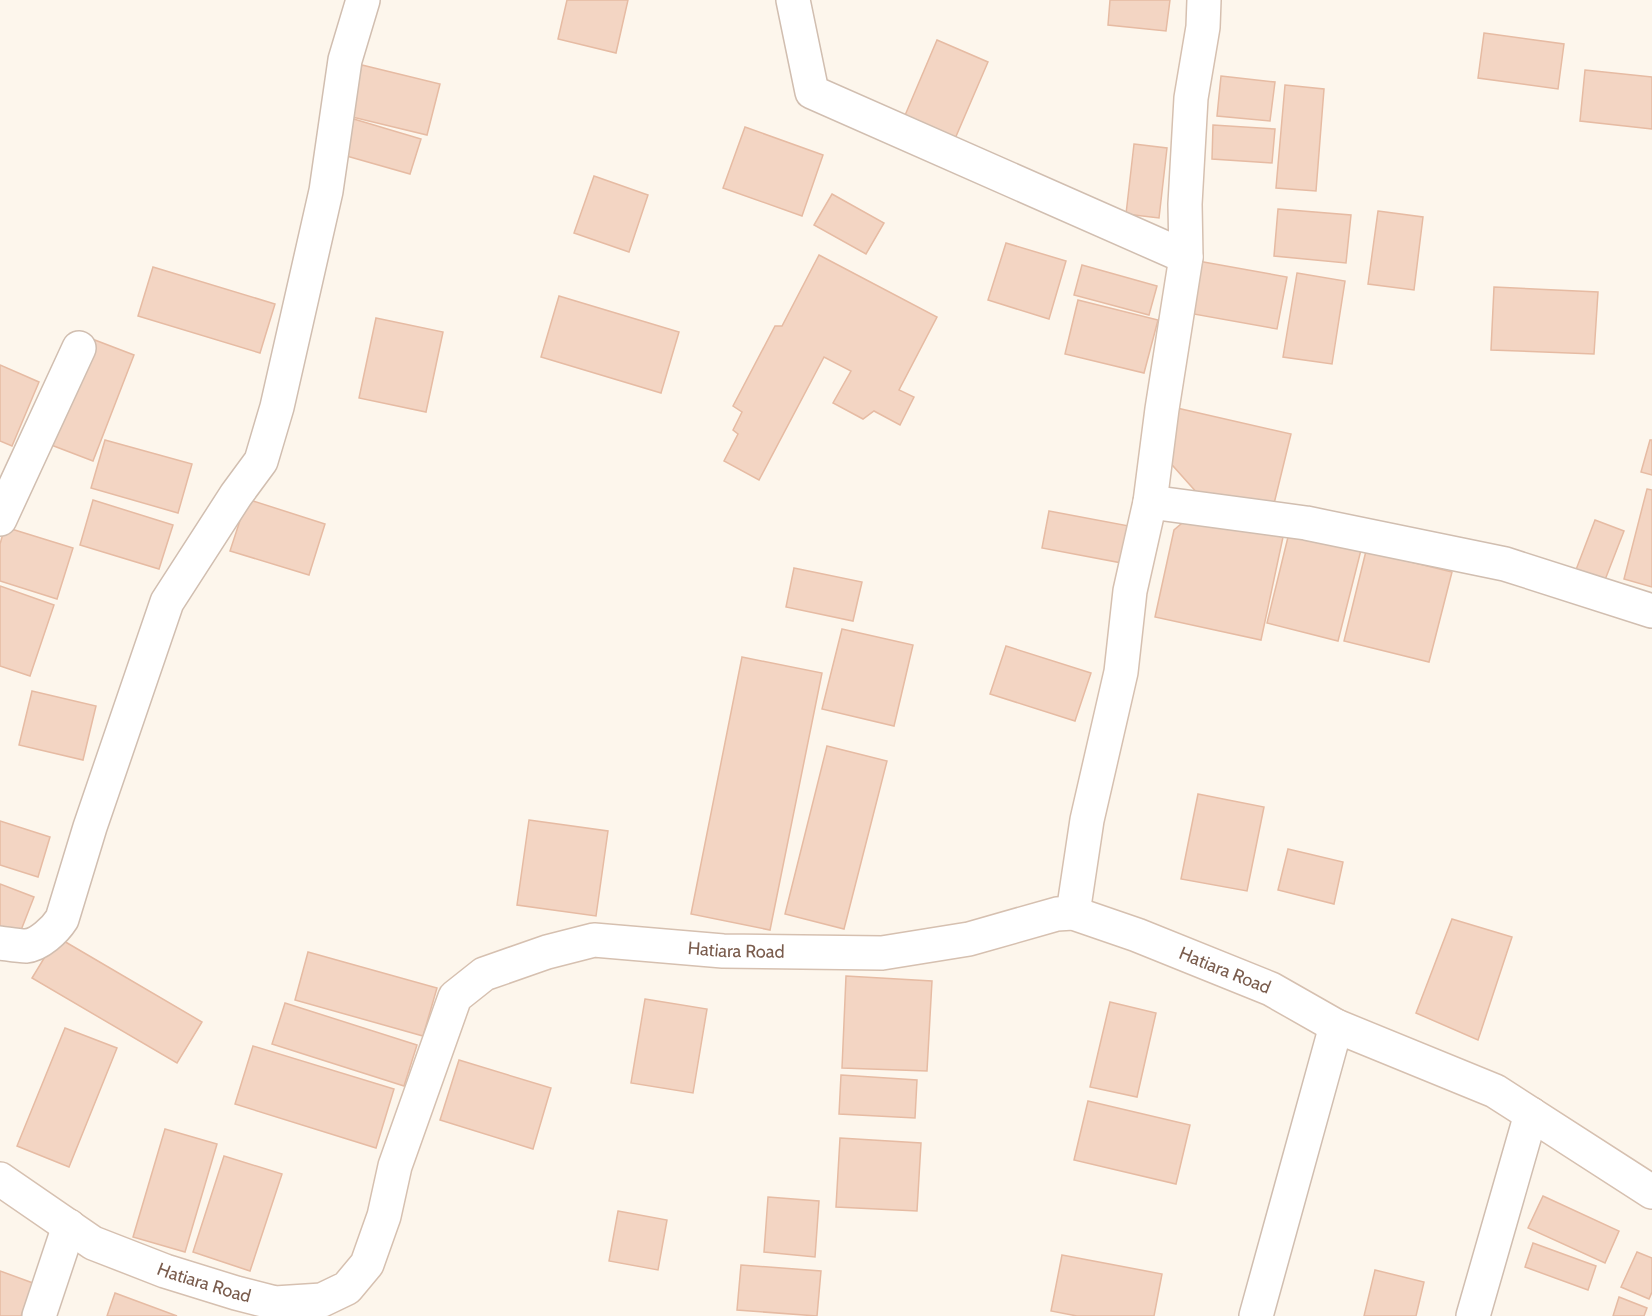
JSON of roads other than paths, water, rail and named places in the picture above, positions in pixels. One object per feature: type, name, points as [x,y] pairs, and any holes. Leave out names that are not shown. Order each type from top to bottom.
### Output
[{"type":"street","points":[[0,943],[26,946],[36,942],[57,927],[62,919],[90,827],[167,602],[236,495],[261,461],[277,407],[326,191],[345,60],[363,0]]},
{"type":"street","points":[[793,0],[812,92],[1186,257]]},
{"type":"street","points":[[1073,913],[1087,820],[1121,672],[1130,591],[1150,502],[1163,398],[1186,257],[1185,204],[1191,98],[1203,27],[1204,0]]},
{"type":"street","points":[[0,519],[80,348]]},
{"type":"street","points":[[1150,502],[1306,523],[1505,564],[1652,611]]},
{"type":"street","name":"Hatiara Road","points":[[0,1179],[93,1244],[165,1271],[236,1293],[275,1303],[308,1308],[347,1288],[367,1264],[384,1216],[395,1166],[455,997],[484,974],[547,952],[594,940],[723,951],[882,953],[969,939],[1058,914],[1073,913],[1137,935],[1271,989],[1336,1026],[1495,1091],[1652,1192]]},
{"type":"street","points":[[1256,1316],[1336,1026]]},
{"type":"street","points":[[1473,1316],[1531,1114]]},
{"type":"street","points":[[39,1316],[69,1226]]}]
